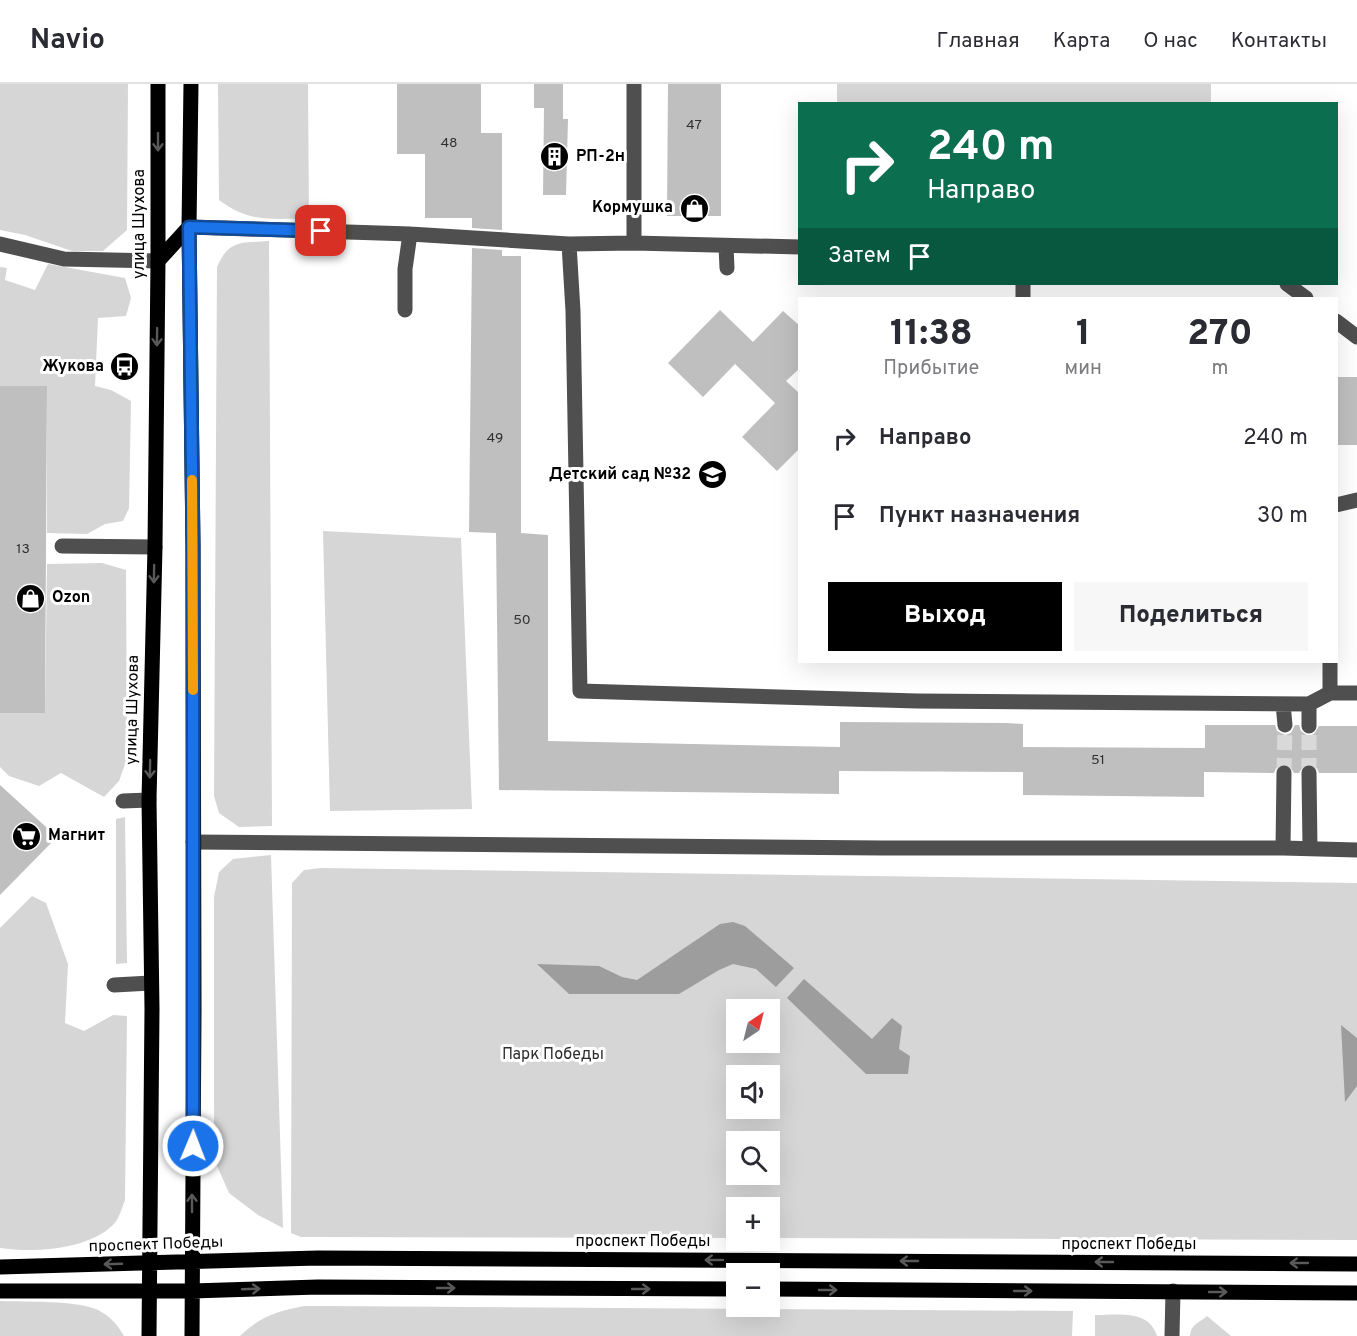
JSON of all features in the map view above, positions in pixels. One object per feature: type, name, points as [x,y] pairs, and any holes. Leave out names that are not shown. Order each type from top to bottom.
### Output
[{"type":"main road","name":"улица Шухова","points":[[149,1336],[151,983],[149,800],[155,547],[158,84]]},
{"type":"main road","points":[[191,84],[189,227],[193,546],[192,1336]]},
{"type":"main road","points":[[158,261],[189,227]]},
{"type":"main road","name":"проспект Победы","points":[[0,1267],[330,1258],[1357,1264]]},
{"type":"main road","points":[[0,1291],[192,1291],[318,1287],[726,1289]]},
{"type":"main road","points":[[780,1289],[1357,1293]]},
{"type":"lane","points":[[634,84],[634,243]]},
{"type":"lane","points":[[189,227],[410,234],[569,244],[634,243],[798,247]]},
{"type":"lane","points":[[405,310],[405,269],[410,234]]},
{"type":"lane","points":[[0,244],[64,259],[158,261]]},
{"type":"lane","points":[[569,244],[573,311],[580,691],[917,701],[1284,704],[1309,704],[1330,693],[1357,693]]},
{"type":"lane","points":[[726,246],[726,268]]},
{"type":"lane","points":[[1288,285],[1305,297]]},
{"type":"lane","points":[[1338,323],[1357,337]]},
{"type":"lane","points":[[1338,505],[1357,500]]},
{"type":"lane","points":[[62,546],[155,547]]},
{"type":"lane","points":[[1330,663],[1330,693]]},
{"type":"lane","points":[[1284,704],[1285,725]]},
{"type":"lane","points":[[1309,704],[1310,726]]},
{"type":"lane","points":[[1283,848],[1284,773]]},
{"type":"lane","points":[[1309,773],[1310,848]]},
{"type":"lane","points":[[123,801],[149,800]]},
{"type":"lane","points":[[193,843],[1357,850]]},
{"type":"lane","points":[[114,985],[151,983]]},
{"type":"lane","points":[[1172,1336],[1173,1291]]},
{"type":"green space","points":[[0,84],[128,84],[127,230],[103,251],[72,251],[25,235],[0,230]]},
{"type":"green space","points":[[218,84],[308,84],[309,219],[272,219],[252,216],[230,208],[219,200]]},
{"type":"green space","points":[[837,84],[1211,84],[1211,102],[837,102]]},
{"type":"green space","points":[[269,241],[272,826],[239,827],[219,813],[214,796],[217,267],[226,251],[237,244]]},
{"type":"green space","points":[[48,264],[125,278],[131,298],[126,316],[98,318],[95,386],[111,390],[131,401],[129,508],[123,521],[105,524],[87,534],[47,533],[47,386],[0,386],[0,267],[7,268],[5,280],[35,290]]},
{"type":"green space","points":[[323,531],[461,538],[472,809],[330,811]]},
{"type":"green space","points":[[102,563],[126,570],[127,759],[119,781],[104,797],[61,773],[39,786],[9,776],[0,767],[0,713],[45,713],[47,564]]},
{"type":"green space","points":[[125,817],[127,963],[116,964],[116,819]]},
{"type":"green space","points":[[271,855],[283,1228],[258,1215],[229,1193],[214,1159],[214,897],[219,872],[233,859]]},
{"type":"green space","name":"Парк Победы","points":[[321,868],[1357,883],[1357,1240],[780,1238],[780,1197],[726,1197],[726,1238],[301,1237],[291,1233],[292,883],[304,870]]},
{"type":"green space","points":[[32,896],[46,903],[68,964],[65,1023],[84,1031],[113,1015],[127,1016],[125,1200],[117,1220],[102,1233],[75,1245],[44,1250],[0,1248],[0,928]]},
{"type":"green space","points":[[0,1301],[50,1302],[89,1307],[110,1318],[124,1336],[0,1336]]},
{"type":"green space","points":[[304,1306],[726,1309],[726,1317],[780,1317],[780,1309],[1073,1311],[1072,1336],[240,1336],[255,1324],[285,1310]]},
{"type":"green space","points":[[1095,1315],[1140,1317],[1153,1327],[1157,1336],[1095,1336]]},
{"type":"green space","points":[[1207,1316],[1231,1336],[1190,1336],[1194,1326]]},
{"type":"shaded area","points":[[733,922],[745,926],[794,968],[776,987],[756,969],[733,964],[679,994],[569,994],[537,964],[599,966],[622,977],[637,980],[720,924]]},
{"type":"shaded area","points":[[804,979],[872,1039],[892,1018],[902,1026],[899,1049],[910,1056],[908,1074],[866,1074],[787,998]]},
{"type":"shaded area","points":[[1341,1025],[1357,1038],[1357,1086],[1345,1102]]},
{"type":"building","points":[[397,84],[481,84],[481,133],[502,133],[502,230],[472,228],[472,218],[425,218],[425,154],[397,154]]},
{"type":"building","name":"РП-2н","points":[[534,84],[563,84],[563,119],[568,119],[566,195],[543,195],[544,108],[534,108]]},
{"type":"building","points":[[668,84],[721,84],[721,216],[667,216]]},
{"type":"building","points":[[472,248],[502,250],[502,256],[521,256],[521,533],[548,535],[548,741],[840,747],[840,722],[1006,723],[1023,724],[1023,747],[1205,748],[1205,725],[1275,725],[1277,731],[1285,735],[1291,733],[1295,725],[1299,725],[1301,731],[1308,736],[1314,734],[1319,726],[1357,726],[1357,773],[1319,773],[1317,768],[1309,763],[1304,765],[1299,773],[1294,773],[1289,765],[1284,763],[1276,768],[1274,773],[1204,772],[1204,797],[1023,795],[1023,772],[839,771],[839,794],[499,790],[496,533],[469,532]]},
{"type":"building","points":[[720,310],[753,342],[783,311],[798,324],[798,370],[786,381],[798,392],[798,450],[777,471],[742,437],[775,403],[735,364],[703,397],[668,363]]},
{"type":"building","points":[[1338,377],[1357,377],[1357,445],[1338,445]]},
{"type":"building","points":[[0,386],[47,386],[45,713],[0,713]]},
{"type":"building","points":[[0,785],[57,837],[0,895]]},
{"type":"tunnel","points":[[1284,773],[1285,725]]},
{"type":"tunnel","points":[[1309,726],[1309,773]]},
{"type":"slow traffic","points":[[192,480],[193,690]]},
{"type":"place","name":"РП-2н","points":[[555,157]]},
{"type":"place","name":"Кормушка","points":[[694,208]]},
{"type":"place","name":"Жукова","points":[[125,367]]},
{"type":"place","name":"Детский сад №32","points":[[712,475]]},
{"type":"place","name":"Ozon","points":[[31,598]]},
{"type":"place","name":"Магнит","points":[[27,836]]},
{"type":"route","points":[[193,1146],[193,546],[189,227],[321,231]]}]
